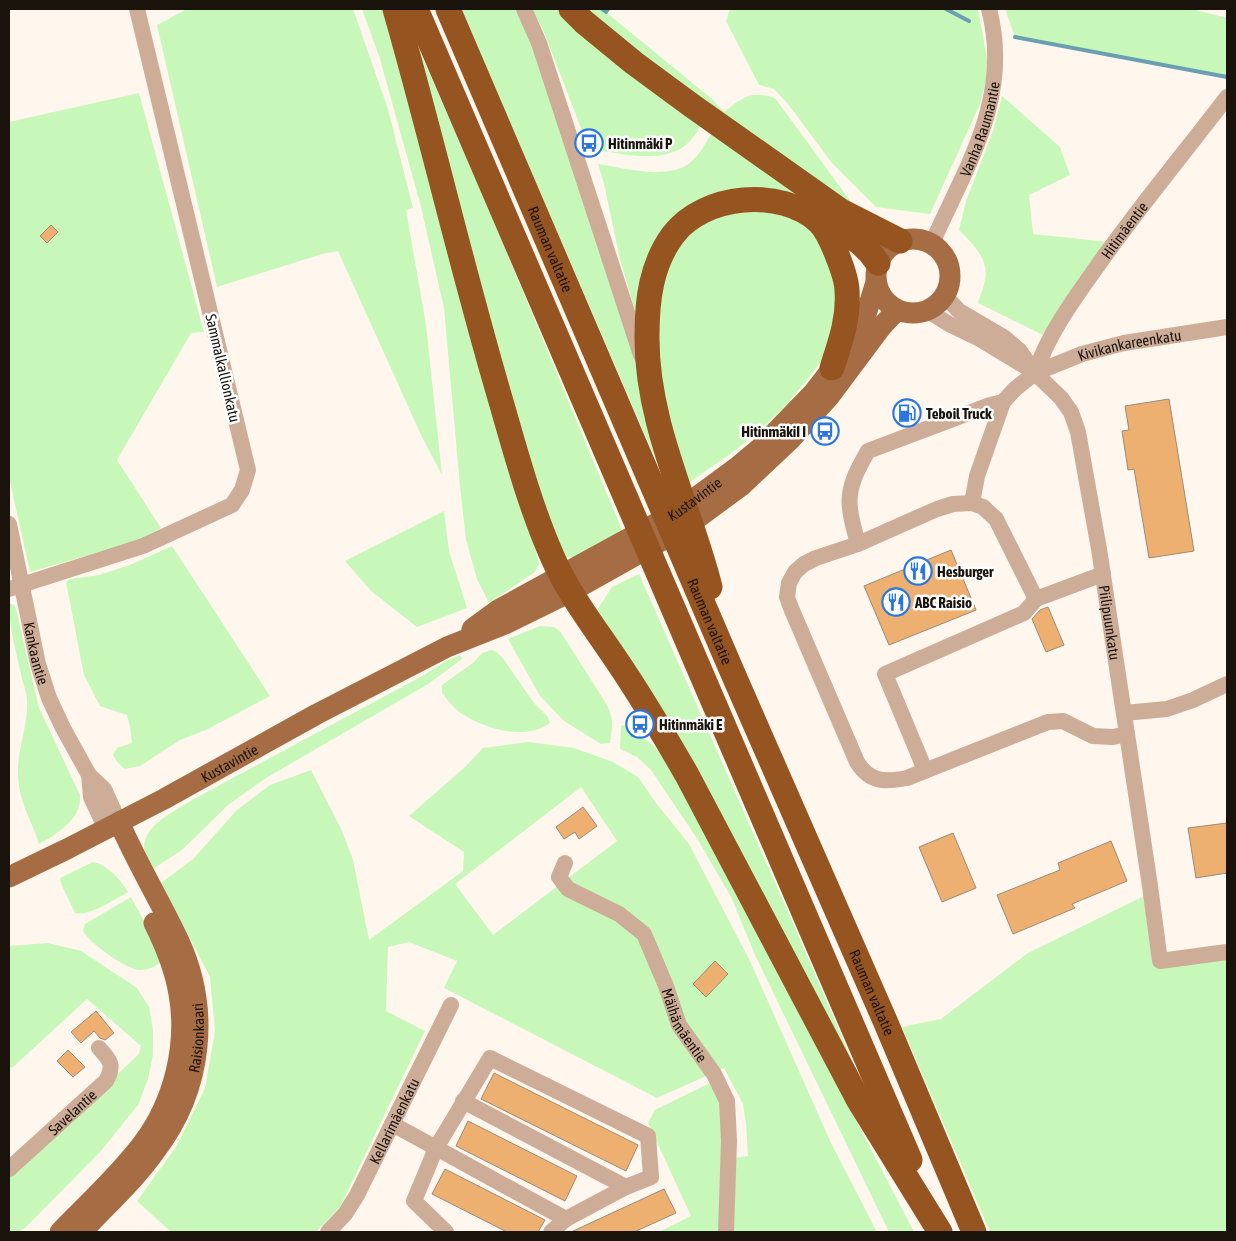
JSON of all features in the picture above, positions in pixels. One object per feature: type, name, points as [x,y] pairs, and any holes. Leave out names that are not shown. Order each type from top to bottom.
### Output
[{"type":"highway","points":[[395,9],[489,362],[522,473],[551,554],[566,583],[615,657],[687,775],[859,1101],[941,1232]]},
{"type":"highway","name":"Rauman valtatie","points":[[416,9],[941,1232]]},
{"type":"highway","name":"Rauman valtatie","points":[[448,9],[731,669],[886,1023],[974,1232]]},
{"type":"highway","points":[[572,9],[584,22],[634,63],[691,105],[841,211],[900,241]]},
{"type":"highway","points":[[731,669],[706,571],[662,432],[650,380],[647,338],[648,313],[654,269],[673,235],[683,224],[708,208],[725,203],[756,200],[773,201],[793,207],[820,223],[850,235],[863,244],[877,272]]},
{"type":"highway","points":[[820,223],[844,269],[847,290],[846,318],[843,334],[832,368]]},
{"type":"main road","points":[[910,238],[932,243],[941,250],[948,261],[951,273],[950,285],[945,296],[928,311],[907,313],[897,310],[887,303],[880,293],[877,272],[883,254],[891,246],[910,238]]},
{"type":"main road","name":"Kustavintie","points":[[738,477],[760,448],[814,392],[855,339],[863,324],[877,272]]},
{"type":"main road","name":"Kustavintie","points":[[9,877],[112,826],[317,714],[447,647],[506,624],[566,583],[616,557],[675,513],[738,477],[810,418],[829,398],[882,326],[897,310]]},
{"type":"main road","name":"Raisionkaari","points":[[60,1232],[124,1166],[144,1141],[159,1117],[171,1089],[180,1046],[182,1022],[179,994],[173,969],[164,944],[112,826]]},
{"type":"main road","name":"Raisionkaari","points":[[82,1232],[157,1150],[183,1104],[197,1059],[198,1023],[192,980],[186,960],[179,942],[112,826]]},
{"type":"street","name":"Sammalkallionkatu","points":[[16,588],[143,546],[232,505],[242,490],[248,470],[137,9]]},
{"type":"street","points":[[524,9],[539,43],[650,380]]},
{"type":"street","name":"Vanha Raumantie","points":[[932,243],[982,132],[991,100],[996,57],[995,39],[989,9]]},
{"type":"street","name":"Hitimäentie","points":[[1035,373],[1042,351],[1080,290],[1123,231],[1227,97]]},
{"type":"street","points":[[945,296],[960,312],[1005,338],[1020,351],[1035,373]]},
{"type":"street","points":[[928,311],[948,324],[978,338],[1035,373]]},
{"type":"street","name":"Kivikankareenkatu","points":[[1003,402],[1015,388],[1035,373],[1082,354],[1124,343],[1227,327]]},
{"type":"street","name":"Piilipuunkatu","points":[[1035,373],[1061,398],[1070,412],[1078,432],[1124,713],[1160,961],[1227,952]]},
{"type":"street","points":[[972,503],[977,476],[1003,402]]},
{"type":"street","points":[[858,544],[850,507],[851,490],[858,468],[868,451],[990,405],[1003,402]]},
{"type":"street","points":[[1036,599],[996,519],[984,507],[972,503],[953,504],[937,509],[858,544],[804,564],[795,572],[787,597],[857,762],[863,772],[879,780],[890,781],[907,778],[1048,722],[1063,721],[1093,736],[1113,737],[1127,734]]},
{"type":"street","name":"Kankaantie","points":[[9,524],[16,588],[38,664],[63,728],[89,775],[91,798],[112,826]]},
{"type":"street","points":[[925,770],[885,674],[1024,613],[1036,599],[1102,574]]},
{"type":"street","points":[[1124,713],[1167,709],[1193,700],[1227,684]]},
{"type":"street","name":"Mäihämäentie","points":[[565,862],[560,877],[568,889],[619,914],[644,934],[666,986],[679,1025],[714,1074],[727,1102],[729,1141],[726,1232]]},
{"type":"street","name":"Kellarimäenkatu","points":[[328,1232],[345,1214],[357,1195],[451,1006]]},
{"type":"street","name":"Savelantie","points":[[9,1168],[106,1081],[111,1073],[112,1065],[99,1048]]},
{"type":"street","points":[[446,1232],[414,1201],[436,1148],[490,1058],[648,1136],[650,1177],[566,1219],[551,1232]]},
{"type":"street","points":[[462,1102],[626,1188]]},
{"type":"street","points":[[392,1124],[566,1219]]},
{"type":"green space","points":[[187,9],[353,9],[388,109],[413,208],[406,210],[426,325],[442,475],[421,435],[338,251],[322,254],[217,287],[157,25]]},
{"type":"green space","points":[[362,9],[385,9],[539,563],[535,572],[489,603],[477,579],[466,540],[444,308],[421,207],[380,59]]},
{"type":"green space","points":[[461,9],[516,9],[533,47],[640,373],[672,497]]},
{"type":"green space","points":[[532,9],[560,9],[703,123],[691,140],[678,150],[655,156],[630,155],[596,150],[587,132],[583,133],[543,30]]},
{"type":"green space","points":[[585,9],[602,9],[712,99],[724,112],[747,96],[759,95],[775,98],[854,206],[721,115],[599,22]]},
{"type":"green space","points":[[730,9],[978,9],[989,69],[980,104],[930,214],[876,207],[832,163],[788,104],[774,89],[759,85],[726,21]]},
{"type":"green space","points":[[1005,9],[1192,9],[1227,18],[1227,77],[1015,37]]},
{"type":"green space","points":[[409,27],[485,200],[622,530],[575,557],[566,557],[562,554],[531,470]]},
{"type":"green space","points":[[139,93],[204,332],[191,333],[117,460],[161,528],[137,541],[30,572],[9,477],[9,122]]},
{"type":"green space","points":[[1002,96],[1060,147],[1070,175],[1029,195],[1033,234],[1109,242],[1045,336],[978,303],[986,273],[985,266],[979,252],[959,230],[966,201],[993,131]]},
{"type":"green space","points":[[713,131],[813,205],[694,207],[640,328],[620,259],[598,164],[655,172],[678,169],[687,165],[695,158]]},
{"type":"green space","points":[[747,208],[783,216],[798,222],[812,232],[819,240],[841,291],[825,356],[811,375],[789,402],[763,428],[733,452],[687,484],[671,438],[656,351],[664,267],[692,227]]},
{"type":"green space","points":[[444,511],[449,551],[467,608],[417,627],[371,591],[345,561]]},
{"type":"green space","points":[[172,546],[270,696],[206,730],[180,740],[140,766],[125,769],[113,755],[117,748],[132,743],[127,715],[100,706],[84,675],[66,582],[70,579],[99,575],[130,565]]},
{"type":"green space","points":[[639,574],[869,1100],[594,615],[612,587]]},
{"type":"green space","points":[[9,603],[14,605],[16,609],[39,708],[80,795],[80,804],[73,818],[53,836],[39,844],[23,802],[19,785],[18,765],[26,720],[27,699],[12,632]]},
{"type":"green space","points":[[540,626],[554,627],[560,631],[607,705],[612,719],[610,743],[601,744],[564,721],[540,696],[508,639]]},
{"type":"green space","points":[[491,650],[502,657],[534,703],[547,716],[550,723],[540,729],[528,732],[516,732],[491,727],[479,723],[458,711],[442,693],[442,685],[474,662],[482,653]]},
{"type":"green space","points":[[460,655],[462,659],[428,684],[266,778],[228,805],[182,850],[154,868],[146,856],[144,845],[147,835],[154,826],[173,811]]},
{"type":"green space","points":[[633,723],[643,738],[653,745],[678,777],[914,1232],[889,1232],[756,957],[731,897],[698,840],[651,770],[637,757],[620,749],[621,726]]},
{"type":"green space","points":[[528,742],[574,748],[613,762],[638,777],[689,844],[750,961],[831,1143],[877,1232],[731,1232],[732,1158],[748,1156],[743,1104],[724,1068],[657,1098],[444,988],[457,961],[409,942],[388,947],[386,1011],[425,1031],[340,1207],[316,1232],[171,1232],[137,1201],[176,1147],[205,1088],[215,1031],[210,977],[161,883],[193,859],[237,810],[270,785],[311,770],[342,831],[353,860],[369,940],[463,871],[464,852],[409,816],[465,767],[483,748]],"holes":[[[581,787],[617,841],[493,935],[455,884]]]},
{"type":"green space","points":[[93,862],[104,866],[113,873],[128,892],[94,910],[81,914],[75,913],[60,878]]},
{"type":"green space","points":[[1144,896],[1154,962],[1227,952],[1227,1232],[990,1232],[902,1027],[941,1019],[1028,953]]},
{"type":"green space","points":[[131,897],[156,943],[161,962],[154,967],[140,970],[126,966],[100,949],[83,931],[85,924]]},
{"type":"green space","points":[[48,943],[81,951],[137,988],[149,1007],[153,1030],[153,1054],[148,1079],[138,1105],[100,1152],[25,1228],[18,1232],[9,1232],[9,1176],[139,1054],[141,1046],[87,999],[12,1068],[9,1066],[9,946]]},
{"type":"green space","points":[[710,1083],[723,1103],[721,1232],[659,1232],[691,1216],[648,1123],[655,1110]]},
{"type":"building","points":[[51,225],[58,232],[47,243],[40,236]]},
{"type":"building","points":[[1169,399],[1194,551],[1149,558],[1134,469],[1128,470],[1122,431],[1129,430],[1125,406]]},
{"type":"building","points":[[951,550],[976,610],[889,645],[864,586]]},
{"type":"building","points":[[1048,607],[1064,645],[1046,652],[1032,619],[1040,610]]},
{"type":"building","points":[[583,807],[597,826],[579,839],[575,832],[564,839],[556,827]]},
{"type":"building","points":[[1227,823],[1227,873],[1196,878],[1188,828]]},
{"type":"building","points":[[953,833],[976,888],[942,902],[919,847]]},
{"type":"building","points":[[1111,841],[1127,881],[1072,904],[1075,908],[1013,934],[997,895],[1060,870],[1058,863]]},
{"type":"building","points":[[715,961],[728,974],[706,997],[693,984]]},
{"type":"building","points":[[96,1011],[114,1033],[105,1040],[100,1038],[94,1031],[81,1043],[71,1032]]},
{"type":"building","points":[[68,1050],[85,1067],[73,1077],[57,1061]]},
{"type":"building","points":[[494,1073],[638,1145],[626,1171],[481,1099]]},
{"type":"building","points":[[468,1121],[577,1176],[565,1201],[456,1146]]},
{"type":"building","points":[[445,1169],[545,1220],[538,1232],[507,1232],[432,1194]]},
{"type":"building","points":[[664,1189],[676,1213],[634,1232],[571,1232]]},
{"type":"waterway","points":[[602,9],[606,12],[608,9]]},
{"type":"waterway","points":[[946,9],[969,21]]},
{"type":"waterway","points":[[1015,37],[1227,77]]},
{"type":"place","name":"Hitinmäki P","points":[[589,143]]},
{"type":"place","name":"Teboil Truck","points":[[907,413]]},
{"type":"place","name":"HitinmäkiI I","points":[[825,431]]},
{"type":"place","name":"Hesburger","points":[[918,571]]},
{"type":"place","name":"ABC Raisio","points":[[896,602]]},
{"type":"place","name":"Hitinmäki E","points":[[640,724]]}]
